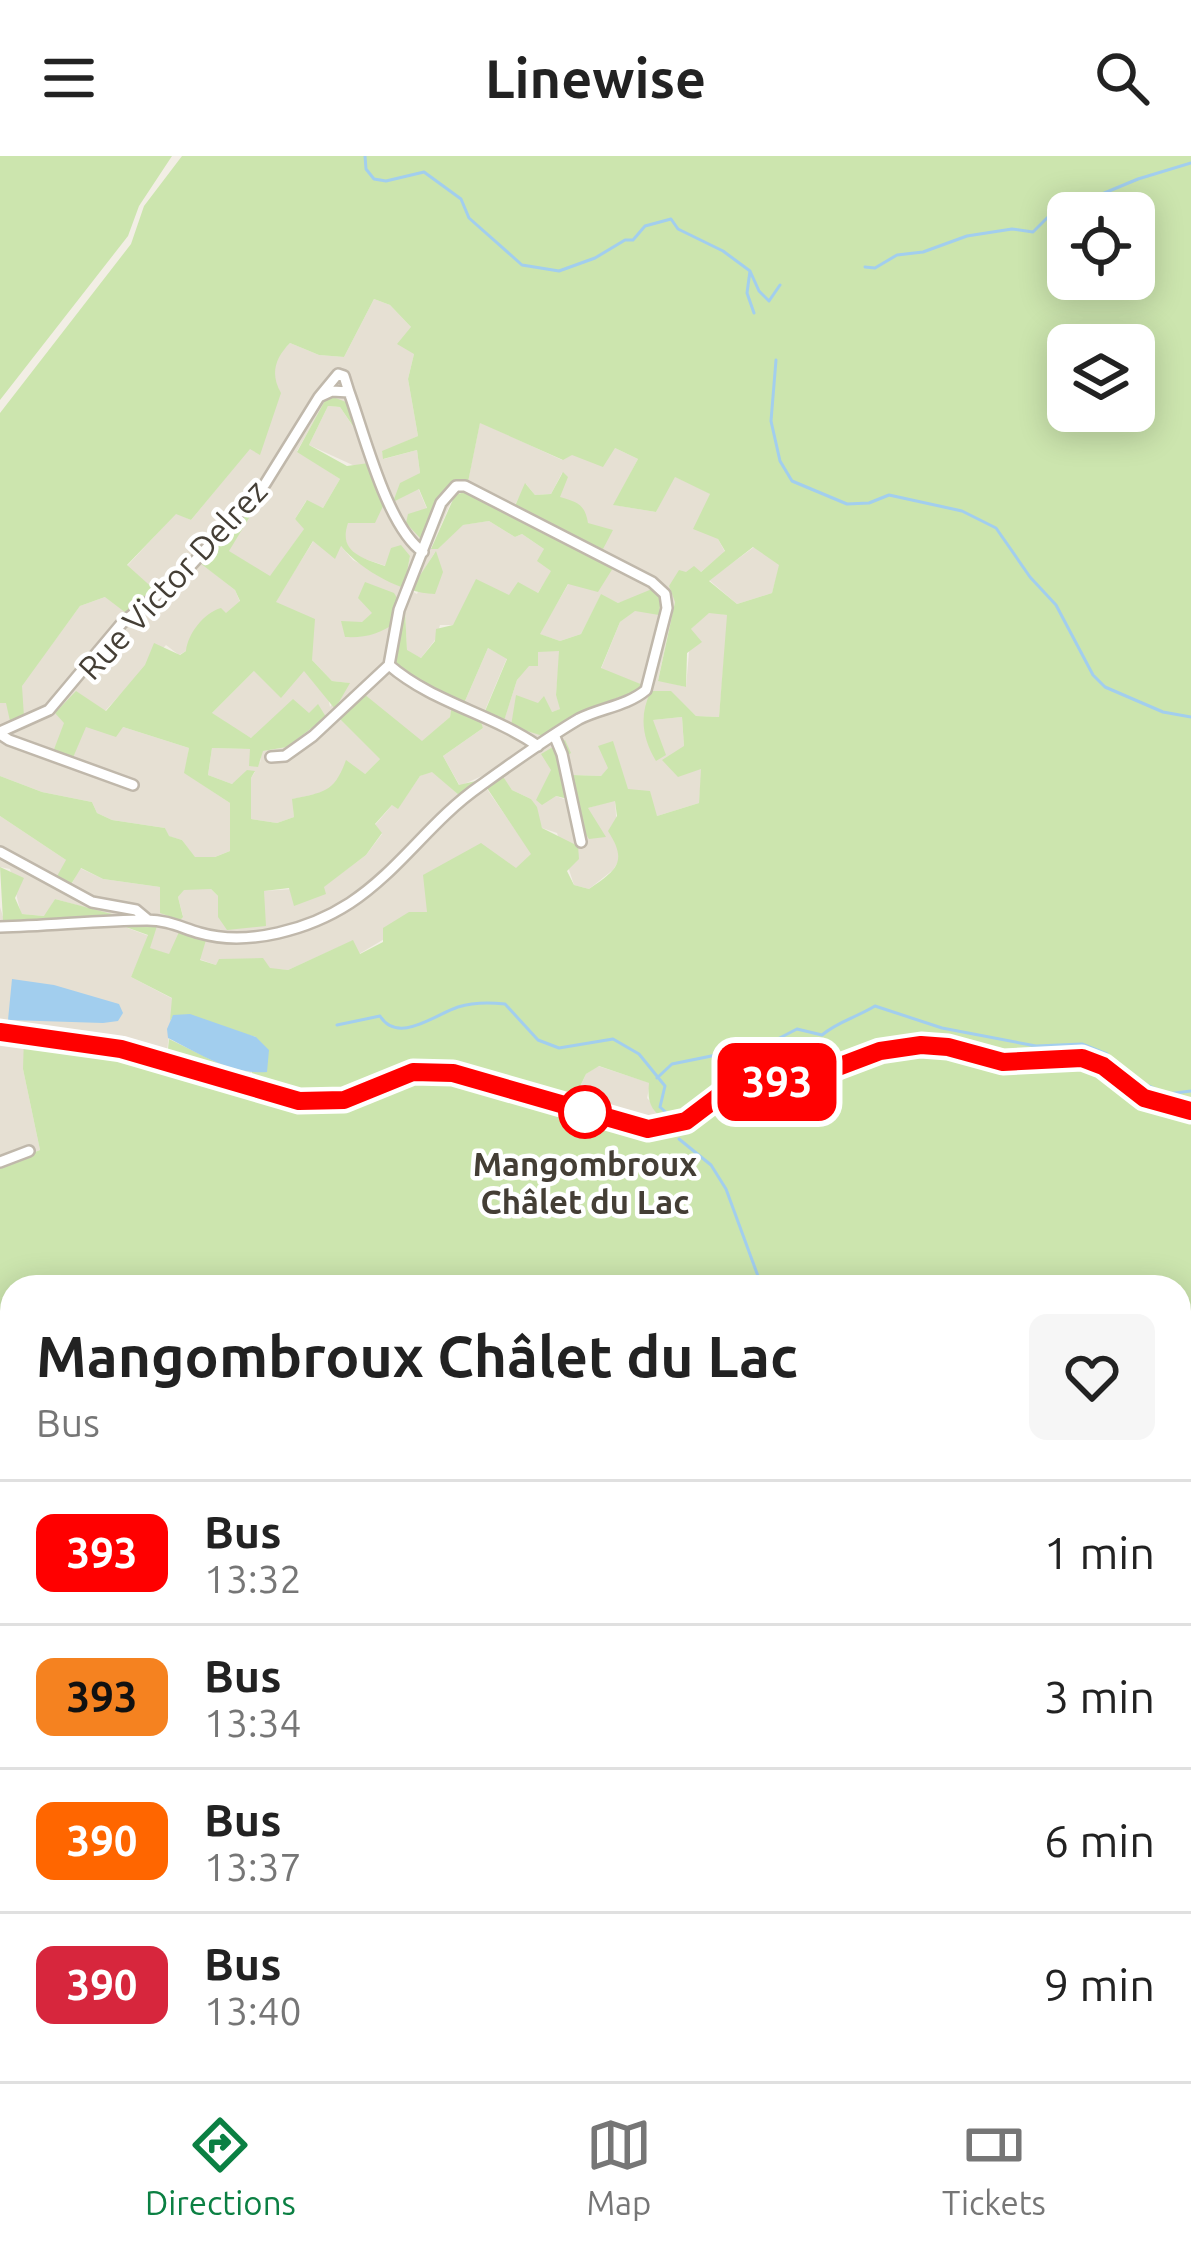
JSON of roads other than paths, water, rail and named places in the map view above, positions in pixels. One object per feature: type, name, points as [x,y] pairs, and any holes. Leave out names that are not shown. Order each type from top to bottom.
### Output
[{"type":"main road","points":[[0,1032],[135,1052],[299,1101],[344,1100],[413,1072],[453,1073],[655,1129],[686,1121],[742,1084],[806,1079],[880,1051],[921,1045],[1003,1062],[1082,1058],[1103,1066],[1144,1098],[1191,1112]]},
{"type":"street","points":[[319,397],[338,374],[344,376],[399,522],[423,552]]},
{"type":"street","points":[[319,397],[332,391],[349,392]]},
{"type":"street","name":"Rue Victor Delrez","points":[[133,785],[0,733],[50,710],[128,617],[182,575],[265,484],[319,397]]},
{"type":"street","points":[[0,927],[148,920],[175,922],[203,934],[246,937],[325,918],[392,873],[455,804],[574,722],[646,690],[667,608],[665,594],[652,582],[465,486],[449,491],[396,620],[389,665],[313,736],[285,756],[272,757]]},
{"type":"street","points":[[389,665],[427,693],[538,746]]},
{"type":"street","points":[[555,737],[581,842]]},
{"type":"street","points":[[2,856],[92,902],[136,910],[148,920]]},
{"type":"street","points":[[0,1162],[29,1151]]},
{"type":"water","points":[[12,979],[54,985],[119,1004],[123,1013],[118,1021],[103,1023],[8,1020]]},
{"type":"water","points":[[190,1014],[256,1037],[269,1050],[267,1072],[228,1067],[168,1038],[173,1015]]},
{"type":"waterway","points":[[365,156],[366,169],[374,179],[386,181],[424,172],[461,199],[469,218],[522,265],[559,271],[633,240],[645,226],[671,219],[678,229],[723,251],[750,271],[747,293],[754,313]]},
{"type":"waterway","points":[[865,267],[875,268],[897,255],[923,252],[967,236],[1012,229],[1033,232],[1049,216],[1191,163]]},
{"type":"waterway","points":[[750,271],[769,301],[780,285]]},
{"type":"waterway","points":[[776,360],[771,421],[780,461],[792,481],[847,504],[869,503],[889,495],[962,511],[996,528],[1056,605],[1093,675],[1105,687],[1163,712],[1191,717]]},
{"type":"waterway","points":[[337,1025],[380,1016],[388,1024],[407,1028],[464,1005],[505,1004],[538,1040],[559,1048],[613,1039],[639,1054],[665,1086],[660,1107],[670,1116]]},
{"type":"waterway","points":[[657,1078],[672,1064],[766,1045],[797,1029],[822,1035],[875,1006],[942,1028],[1036,1046],[1082,1044],[1107,1054],[1121,1074],[1167,1094],[1191,1091]]},
{"type":"waterway","points":[[679,1139],[711,1165],[726,1189],[758,1275]]},
{"type":"place","name":"Mangombroux Châlet du Lac","points":[[585,1112]]}]
